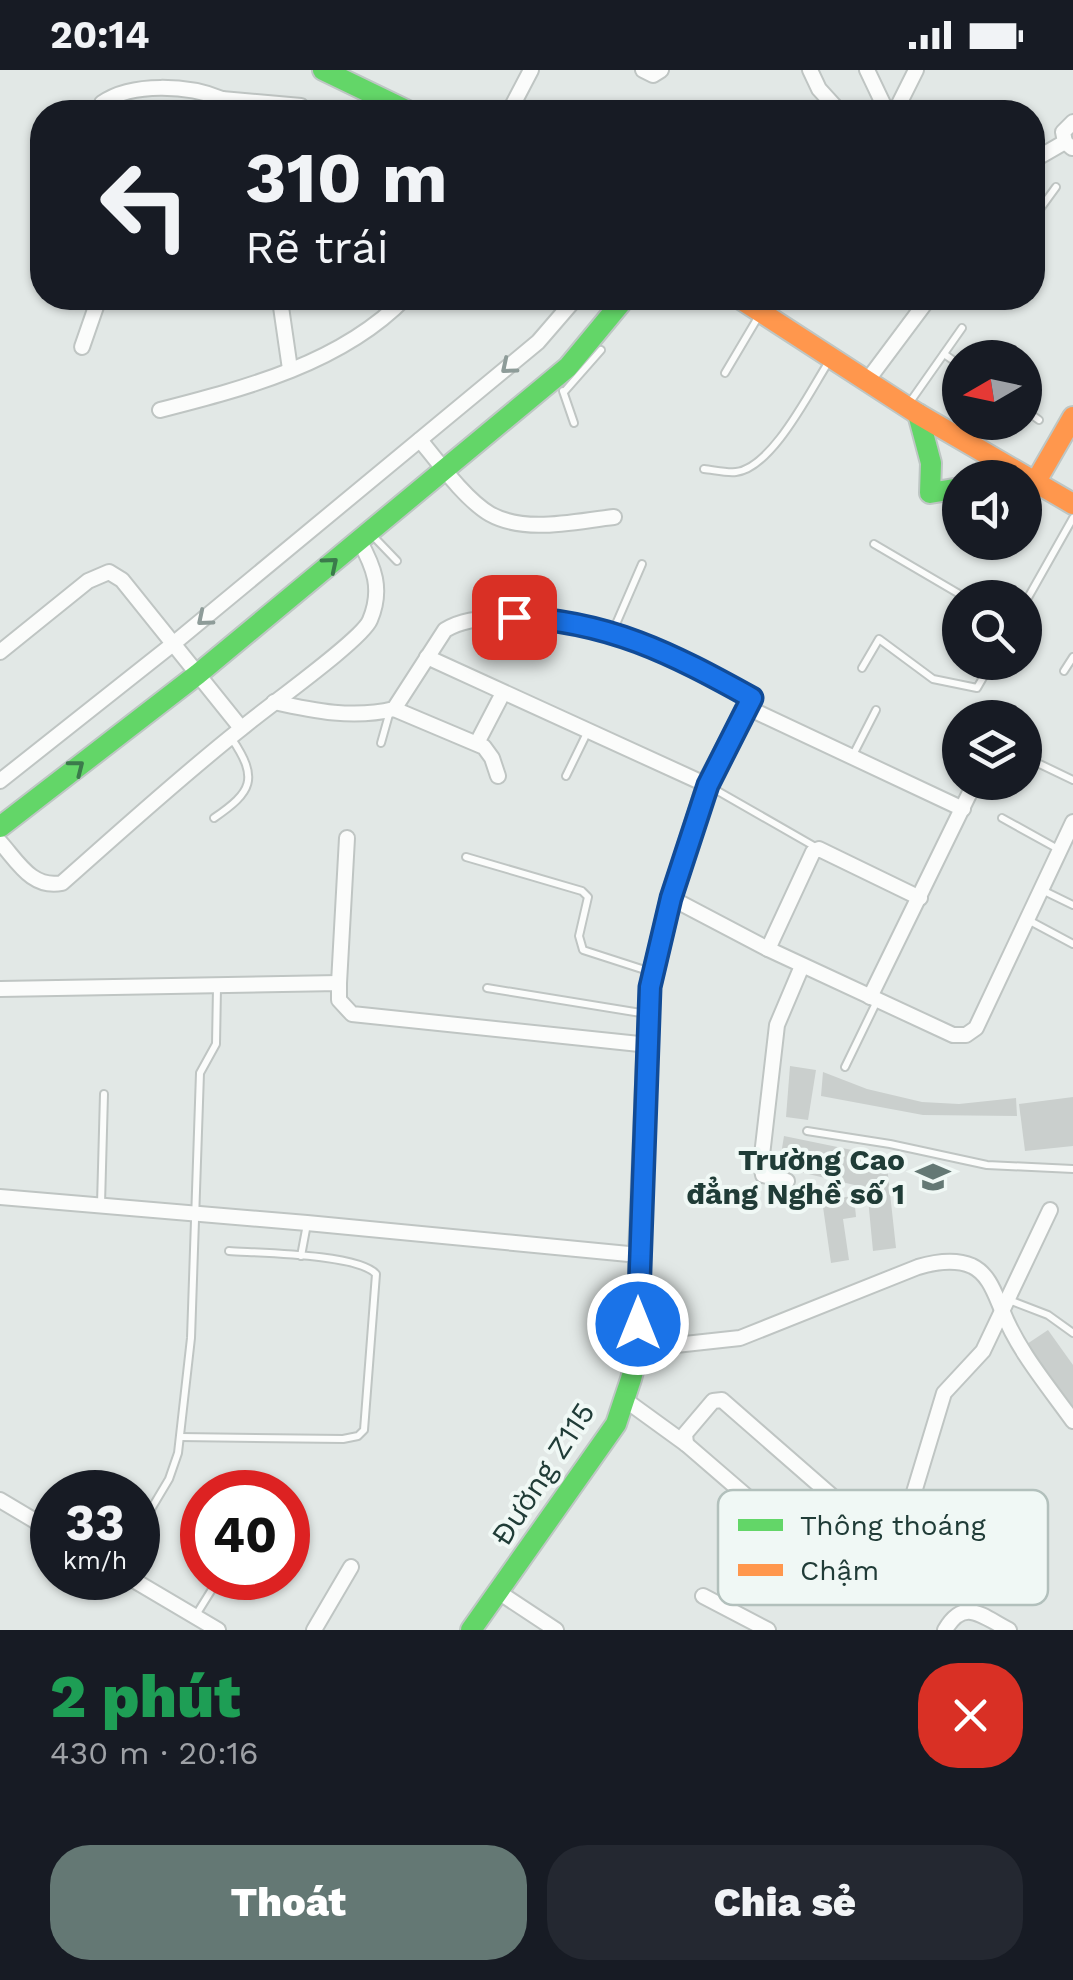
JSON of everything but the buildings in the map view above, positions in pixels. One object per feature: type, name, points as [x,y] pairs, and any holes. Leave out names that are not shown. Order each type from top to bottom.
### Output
[{"type":"street","points":[[323,70],[385,100]]},
{"type":"street","points":[[515,100],[531,70]]},
{"type":"street","points":[[642,70],[652,75],[661,70]]},
{"type":"street","points":[[810,70],[829,100]]},
{"type":"street","points":[[867,70],[881,100]]},
{"type":"street","points":[[901,100],[916,70]]},
{"type":"street","points":[[106,100],[146,90],[188,90],[210,100]]},
{"type":"street","points":[[1045,155],[1069,145],[1063,132],[1073,122]]},
{"type":"street","points":[[82,347],[95,310]]},
{"type":"street","points":[[281,310],[290,370]]},
{"type":"street","points":[[160,410],[322,357],[393,310]]},
{"type":"street","points":[[0,781],[538,342],[566,310]]},
{"type":"street","points":[[0,826],[198,674],[444,469],[560,384],[616,310]]},
{"type":"street","points":[[758,310],[984,460]]},
{"type":"street","points":[[867,381],[920,310]]},
{"type":"street","points":[[912,410],[932,452],[930,494],[942,492]]},
{"type":"street","points":[[1042,471],[1073,418]]},
{"type":"street","points":[[420,440],[488,513],[510,521],[538,524],[614,517]]},
{"type":"street","points":[[1042,487],[1073,504]]},
{"type":"street","points":[[0,842],[37,883],[62,884],[236,732],[369,624],[377,593],[375,570],[364,536]]},
{"type":"street","points":[[0,652],[88,581],[109,572],[122,580],[198,674],[236,732]]},
{"type":"street","points":[[392,709],[445,630],[458,622],[514,617],[560,619],[612,632],[672,654],[749,703],[963,808]]},
{"type":"street","points":[[427,657],[708,785]]},
{"type":"street","points":[[476,744],[504,693]]},
{"type":"street","points":[[274,702],[321,712],[370,714],[392,709],[476,744],[492,758],[498,776]]},
{"type":"street","name":"Đường Z115","points":[[471,1630],[616,1424],[639,1349],[638,1255],[648,1014],[654,974],[671,898],[708,785],[749,703]]},
{"type":"street","points":[[873,1000],[967,800]]},
{"type":"street","points":[[671,898],[873,1000],[954,1036],[966,1035],[976,1028],[1073,822]]},
{"type":"street","points":[[348,838],[339,1000],[352,1014],[649,1045]]},
{"type":"street","points":[[768,950],[813,852],[819,849],[920,898]]},
{"type":"street","points":[[787,1181],[768,1179],[762,1175],[761,1164],[778,1025],[802,966]]},
{"type":"street","points":[[0,989],[340,983]]},
{"type":"street","points":[[0,1198],[638,1255]]},
{"type":"street","points":[[915,1490],[944,1392],[983,1352],[1050,1210]]},
{"type":"street","points":[[639,1349],[740,1338],[870,1284],[940,1262],[975,1267],[1005,1305],[1018,1343],[1073,1422]]},
{"type":"street","points":[[624,1399],[686,1444],[739,1490]]},
{"type":"street","points":[[686,1444],[685,1434],[713,1401],[722,1400],[825,1490]]},
{"type":"street","points":[[2,1506],[30,1520]]},
{"type":"street","points":[[314,1630],[351,1567]]},
{"type":"street","points":[[500,1593],[556,1630]]},
{"type":"street","points":[[160,1596],[218,1630]]},
{"type":"street","points":[[703,1596],[718,1604]]},
{"type":"street","points":[[720,1605],[768,1630]]},
{"type":"street","points":[[945,1630],[954,1615],[974,1612],[1009,1630]]},
{"type":"lane","points":[[1045,202],[1056,186]]},
{"type":"lane","points":[[725,373],[761,312]]},
{"type":"lane","points":[[954,340],[962,328]]},
{"type":"lane","points":[[574,423],[560,384],[602,350]]},
{"type":"lane","points":[[704,469],[737,472],[772,449],[832,358]]},
{"type":"lane","points":[[912,410],[942,358]]},
{"type":"lane","points":[[1038,580],[1073,518]]},
{"type":"lane","points":[[364,536],[397,560]]},
{"type":"lane","points":[[874,544],[942,584]]},
{"type":"lane","points":[[612,632],[642,564]]},
{"type":"lane","points":[[862,668],[880,639],[933,679],[977,688],[982,680]]},
{"type":"lane","points":[[1064,671],[1073,658]]},
{"type":"lane","points":[[380,743],[392,709]]},
{"type":"lane","points":[[853,755],[876,710]]},
{"type":"lane","points":[[214,818],[234,804],[249,782],[250,770],[236,732]]},
{"type":"lane","points":[[566,776],[587,732]]},
{"type":"lane","points":[[1042,766],[1073,780]]},
{"type":"lane","points":[[708,785],[819,849]]},
{"type":"lane","points":[[1002,818],[1059,850]]},
{"type":"lane","points":[[466,856],[582,891],[588,898],[579,936],[583,950],[654,974]]},
{"type":"lane","points":[[1039,888],[1073,905]]},
{"type":"lane","points":[[1025,918],[1073,944]]},
{"type":"lane","points":[[160,1494],[169,1479],[180,1436],[191,1338],[200,1073],[216,1044],[217,984]]},
{"type":"lane","points":[[487,988],[648,1014]]},
{"type":"lane","points":[[845,1067],[873,1000]]},
{"type":"lane","points":[[101,1206],[104,1094]]},
{"type":"lane","points":[[807,1132],[890,1144],[987,1165],[1073,1169]]},
{"type":"lane","points":[[302,1256],[307,1223]]},
{"type":"lane","points":[[180,1436],[343,1440],[364,1430],[376,1274],[368,1266],[228,1251]]},
{"type":"lane","points":[[1005,1305],[1048,1315],[1073,1333]]},
{"type":"lane","points":[[195,1616],[205,1600]]},
{"type":"traffic: fast","points":[[323,70],[385,100]]},
{"type":"traffic: fast","points":[[0,827],[198,674],[568,367],[615,310]]},
{"type":"traffic: fast","points":[[918,414],[931,463],[930,493],[942,491]]},
{"type":"traffic: fast","points":[[471,1630],[616,1424],[631,1379],[639,1349],[650,987],[671,898],[697,818]]},
{"type":"traffic: slow","points":[[758,310],[918,414],[1073,504]]},
{"type":"traffic: slow","points":[[1042,471],[1073,417]]},
{"type":"traffic: slow","points":[[697,818],[707,785],[752,699]]},
{"type":"place","name":"Trường Cao đẳng Nghề số 1","points":[[933,1177]]},
{"type":"route","points":[[514,617],[560,619],[615,633],[672,654],[752,698],[708,785],[671,898],[650,987],[638,1324]]}]
